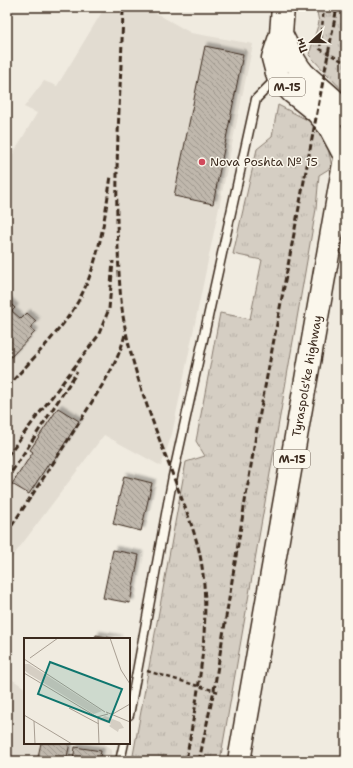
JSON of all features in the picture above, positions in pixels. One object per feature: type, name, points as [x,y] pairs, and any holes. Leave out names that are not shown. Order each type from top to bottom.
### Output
[{"type":"main road","name":"М-15","points":[[283,7],[282,34],[273,58],[278,77],[292,92],[317,112],[338,120]]},
{"type":"main road","name":"М-15","points":[[282,34],[293,58],[302,72],[334,100],[338,120]]},
{"type":"main road","name":"Tyraspols'ke highway","points":[[239,761],[345,154],[338,120]]},
{"type":"lane","points":[[130,710],[173,476],[256,99],[278,77]]},
{"type":"lane","points":[[120,761],[124,744]]},
{"type":"path","points":[[324,7],[320,49],[346,63]]},
{"type":"path","points":[[138,669],[219,692]]},
{"type":"shaded area","points":[[105,7],[145,7],[191,33],[253,44],[172,434],[161,466],[104,435],[7,564],[7,164],[37,113],[24,107],[44,81],[57,86]]},
{"type":"shaded area","points":[[7,676],[24,687],[24,744],[104,744],[112,750],[110,761],[7,761]]},
{"type":"green space","points":[[316,7],[346,7],[346,94],[309,55],[319,22]]},
{"type":"green space","points":[[278,105],[319,126],[326,138],[332,167],[319,175],[316,209],[220,761],[132,761],[186,462],[205,456],[196,441],[220,313],[250,319],[262,260],[233,254],[257,149],[272,137]]},
{"type":"building","points":[[205,46],[243,54],[213,204],[174,196]]},
{"type":"building","points":[[7,300],[15,308],[12,311],[21,319],[27,313],[36,321],[30,328],[35,332],[7,361]]},
{"type":"building","points":[[58,408],[79,421],[51,465],[49,463],[29,494],[12,484],[33,452],[30,450]]},
{"type":"building","points":[[124,476],[152,483],[141,531],[113,524]]},
{"type":"building","points":[[113,550],[139,555],[130,603],[103,598]]},
{"type":"building","points":[[96,635],[112,638],[95,638]]},
{"type":"building","points":[[41,744],[70,744],[66,761],[37,761]]},
{"type":"building","points":[[75,747],[101,751],[99,761],[73,761]]},
{"type":"railway","points":[[199,761],[214,690],[257,429],[337,7]]},
{"type":"railway","points":[[123,10],[117,188],[119,269],[122,311],[142,392],[196,538],[204,580],[205,605],[202,658],[195,711],[186,761]]},
{"type":"railway","points":[[7,387],[58,331],[82,294],[98,251],[111,176]]},
{"type":"railway","points":[[7,456],[98,336],[109,309],[113,261]]},
{"type":"railway","points":[[7,533],[106,380],[119,353],[125,334]]},
{"type":"railway","points":[[7,479],[77,372]]},
{"type":"place","name":"Nova Poshta № 15","points":[[202,162]]}]
